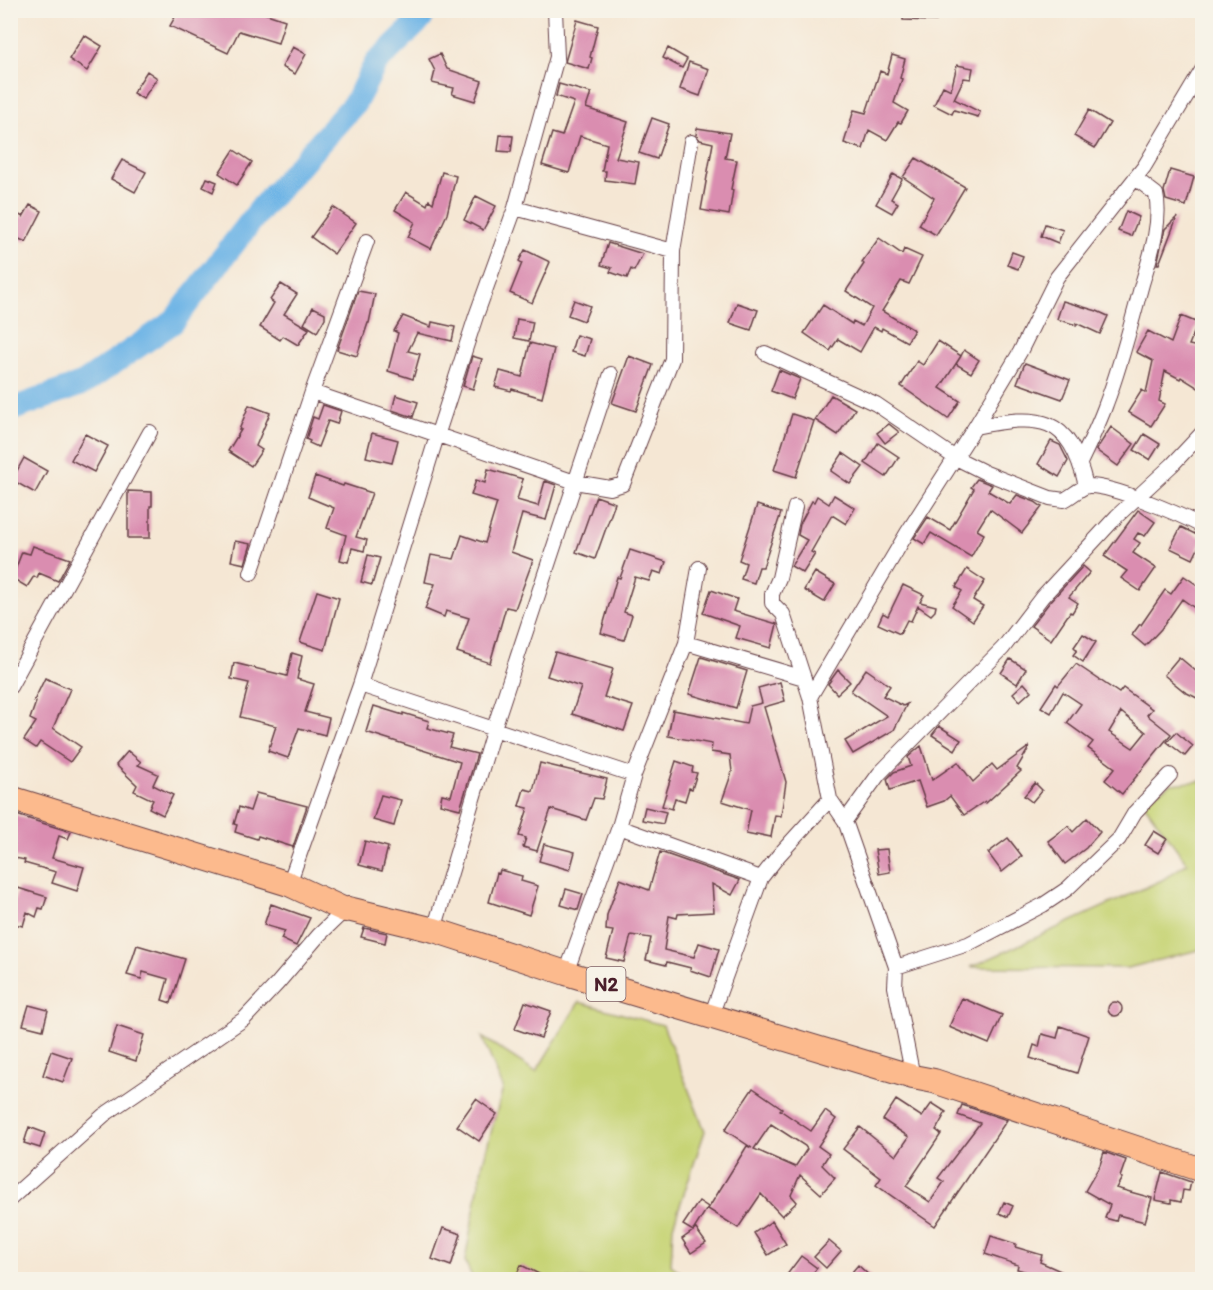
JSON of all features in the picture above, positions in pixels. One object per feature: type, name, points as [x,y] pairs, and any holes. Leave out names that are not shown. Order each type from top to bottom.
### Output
[{"type":"highway","name":"N2","points":[[10,798],[289,884],[345,910],[434,930],[711,1016],[913,1077],[934,1081],[1203,1170]]},
{"type":"street","points":[[289,884],[360,685],[437,436],[476,316],[515,208],[557,57],[555,10]]},
{"type":"street","points":[[810,697],[907,533],[1020,352],[1057,277],[1144,167],[1203,70]]},
{"type":"street","points":[[312,393],[575,482],[610,488],[623,484],[672,359],[673,251],[691,142]]},
{"type":"street","points":[[1080,463],[1106,404],[1121,359],[1157,221],[1156,194],[1135,178]]},
{"type":"street","points":[[515,208],[673,251]]},
{"type":"street","points":[[251,573],[367,241]]},
{"type":"street","points":[[765,354],[876,404],[954,457],[986,473],[1050,498],[1064,501],[1086,486],[1103,487],[1174,512],[1203,526]]},
{"type":"street","points":[[434,930],[494,728],[611,374]]},
{"type":"street","points":[[975,427],[1008,420],[1032,419],[1048,423],[1065,438],[1080,463],[1086,486]]},
{"type":"street","points":[[10,687],[150,432]]},
{"type":"street","points":[[845,820],[879,774],[1003,648],[1042,597],[1117,516],[1203,433]]},
{"type":"street","points":[[795,507],[779,578],[772,594],[772,603],[783,614],[810,697],[830,799],[845,820],[896,967],[895,987],[913,1077]]},
{"type":"street","points":[[566,972],[619,827],[634,775],[686,643],[699,568]]},
{"type":"street","points":[[686,643],[804,678]]},
{"type":"street","points":[[360,685],[634,775]]},
{"type":"street","points":[[896,967],[968,944],[1067,889],[1119,839],[1135,812],[1170,775]]},
{"type":"street","points":[[711,1016],[761,878],[778,855],[830,799]]},
{"type":"street","points":[[619,827],[761,878]]},
{"type":"street","points":[[10,1199],[104,1115],[244,1019],[319,935],[345,910]]},
{"type":"green space","points":[[1202,781],[1202,949],[1128,968],[971,967],[1162,880],[1187,863],[1142,801],[1171,784]]},
{"type":"green space","points":[[579,1002],[663,1025],[705,1131],[673,1226],[671,1265],[690,1279],[473,1279],[465,1261],[482,1166],[503,1088],[482,1037],[536,1072]]},
{"type":"building","points":[[179,10],[255,10],[285,20],[278,43],[239,31],[228,53],[170,26]]},
{"type":"building","points":[[903,10],[936,10],[936,21],[903,20]]},
{"type":"building","points":[[577,20],[598,26],[589,69],[565,62]]},
{"type":"building","points":[[84,35],[102,46],[87,71],[69,59]]},
{"type":"building","points":[[293,47],[306,54],[295,74],[282,67]]},
{"type":"building","points":[[668,48],[687,59],[682,68],[663,58]]},
{"type":"building","points":[[440,54],[447,69],[482,81],[475,101],[452,94],[454,88],[432,83],[435,71],[429,59]]},
{"type":"building","points":[[892,55],[905,59],[900,78],[902,79],[894,103],[908,111],[887,140],[869,130],[863,149],[844,143],[854,110],[866,113],[880,71],[887,74]]},
{"type":"building","points":[[689,62],[709,69],[700,96],[680,89]]},
{"type":"building","points":[[957,65],[973,68],[971,79],[964,78],[954,99],[980,112],[978,117],[954,110],[952,114],[934,105],[943,86],[951,90]]},
{"type":"building","points":[[147,71],[157,78],[143,99],[133,93]]},
{"type":"building","points":[[559,84],[591,93],[586,108],[628,122],[616,158],[639,162],[635,184],[605,180],[606,171],[602,171],[607,144],[580,136],[569,173],[542,165],[552,133],[562,136],[574,102],[556,96]]},
{"type":"building","points":[[1089,110],[1110,123],[1095,148],[1074,136]]},
{"type":"building","points":[[652,118],[669,124],[657,159],[639,153]]},
{"type":"building","points":[[697,128],[730,133],[725,158],[737,160],[729,215],[701,210],[713,143],[700,140],[696,135]]},
{"type":"building","points":[[500,135],[513,136],[511,152],[498,151]]},
{"type":"building","points":[[234,150],[252,162],[237,185],[219,173]]},
{"type":"building","points":[[916,158],[965,187],[936,235],[919,225],[934,198],[903,177]]},
{"type":"building","points":[[122,160],[146,172],[135,192],[111,179]]},
{"type":"building","points":[[1170,170],[1194,177],[1186,206],[1166,200],[1164,191]]},
{"type":"building","points":[[442,172],[456,176],[447,214],[431,249],[408,237],[415,222],[395,210],[406,192],[427,205],[429,200],[433,203]]},
{"type":"building","points":[[893,174],[902,179],[891,199],[898,203],[892,213],[876,204]]},
{"type":"building","points":[[207,178],[217,182],[213,192],[203,187]]},
{"type":"building","points":[[476,196],[496,206],[483,230],[464,220]]},
{"type":"building","points":[[30,205],[42,211],[26,242],[10,235],[10,210],[23,217]]},
{"type":"building","points":[[333,207],[356,223],[334,254],[311,237]]},
{"type":"building","points":[[1126,211],[1139,217],[1131,236],[1118,231]]},
{"type":"building","points":[[1177,217],[1159,264],[1157,264],[1165,229]]},
{"type":"building","points":[[1045,224],[1063,230],[1058,243],[1041,236]]},
{"type":"building","points":[[879,238],[902,254],[904,249],[922,257],[909,284],[901,281],[882,311],[914,330],[907,342],[882,328],[881,331],[874,327],[860,352],[838,339],[830,351],[804,333],[823,305],[852,324],[853,321],[862,326],[872,308],[846,291]]},
{"type":"building","points":[[608,243],[643,254],[634,271],[631,269],[627,278],[610,272],[612,268],[601,265]]},
{"type":"building","points":[[525,250],[550,262],[532,303],[510,293],[522,263],[519,261]]},
{"type":"building","points":[[1012,252],[1023,256],[1018,269],[1007,265]]},
{"type":"building","points":[[281,284],[297,294],[284,314],[309,329],[298,345],[283,336],[280,340],[260,327],[274,303],[270,300]]},
{"type":"building","points":[[358,291],[375,294],[369,323],[357,356],[337,350]]},
{"type":"building","points":[[574,300],[590,306],[584,321],[568,315]]},
{"type":"building","points":[[1063,301],[1108,316],[1100,334],[1076,323],[1076,325],[1057,319]]},
{"type":"building","points":[[737,303],[758,310],[751,330],[730,323]]},
{"type":"building","points":[[313,307],[325,313],[325,318],[317,332],[304,324]]},
{"type":"building","points":[[403,316],[431,327],[432,322],[455,327],[452,341],[417,333],[408,351],[420,354],[413,379],[388,371],[398,333],[394,331]]},
{"type":"building","points":[[1181,316],[1198,323],[1189,345],[1203,348],[1203,391],[1181,377],[1180,379],[1165,371],[1159,401],[1165,404],[1151,426],[1128,412],[1142,390],[1146,393],[1153,361],[1136,352],[1148,331],[1171,343]]},
{"type":"building","points":[[517,319],[533,322],[529,341],[514,338]]},
{"type":"building","points":[[576,335],[590,339],[585,356],[571,352]]},
{"type":"building","points":[[938,341],[961,356],[940,388],[960,401],[948,419],[901,386],[917,361],[923,365]]},
{"type":"building","points":[[530,343],[554,349],[542,398],[512,389],[511,391],[495,387],[500,371],[522,377]]},
{"type":"building","points":[[964,350],[979,360],[971,373],[956,364]]},
{"type":"building","points":[[472,356],[482,359],[473,389],[463,386]]},
{"type":"building","points":[[629,356],[653,365],[636,411],[612,403]]},
{"type":"building","points":[[1025,363],[1070,380],[1062,399],[1017,383]]},
{"type":"building","points":[[779,370],[800,379],[792,399],[771,391]]},
{"type":"building","points":[[396,395],[418,402],[413,417],[392,410]]},
{"type":"building","points":[[831,395],[855,409],[838,435],[815,420]]},
{"type":"building","points":[[249,405],[270,413],[256,446],[262,450],[251,466],[228,451],[241,430],[239,430]]},
{"type":"building","points":[[323,405],[341,411],[337,424],[328,421],[318,447],[306,439],[313,417],[318,419]]},
{"type":"building","points":[[792,414],[814,421],[796,477],[774,470]]},
{"type":"building","points":[[889,424],[899,432],[885,443],[877,433]]},
{"type":"building","points":[[1111,427],[1134,444],[1118,466],[1096,450]]},
{"type":"building","points":[[372,433],[398,440],[392,463],[366,457]]},
{"type":"building","points":[[85,434],[108,446],[94,472],[71,460]]},
{"type":"building","points":[[1144,434],[1160,444],[1150,460],[1134,450]]},
{"type":"building","points":[[1051,441],[1060,445],[1068,461],[1059,477],[1038,464]]},
{"type":"building","points":[[878,443],[899,457],[886,477],[865,463]]},
{"type":"building","points":[[843,453],[863,467],[850,484],[831,471]]},
{"type":"building","points":[[24,458],[47,471],[35,493],[12,480]]},
{"type":"building","points":[[488,469],[523,479],[517,500],[538,506],[545,481],[556,485],[546,520],[522,514],[511,552],[533,560],[515,609],[506,607],[490,663],[457,652],[469,618],[446,611],[444,617],[425,609],[435,584],[425,582],[431,555],[454,559],[462,535],[485,543],[497,503],[471,495],[476,480],[485,483]]},
{"type":"building","points":[[315,476],[372,493],[356,537],[367,540],[364,551],[352,548],[348,562],[340,560],[346,535],[327,528],[334,508],[308,497]]},
{"type":"building","points":[[977,479],[992,485],[988,491],[1010,504],[1017,495],[1042,507],[1022,533],[990,509],[977,530],[984,534],[971,557],[931,533],[924,544],[914,538],[928,517],[950,530],[974,489],[971,487]]},
{"type":"building","points":[[128,491],[152,492],[150,538],[128,538]]},
{"type":"building","points":[[834,495],[855,508],[846,524],[832,515],[811,552],[815,554],[803,573],[791,566],[807,540],[798,535],[800,524],[817,496],[829,504]]},
{"type":"building","points":[[596,496],[615,503],[595,559],[576,552]]},
{"type":"building","points":[[757,505],[781,513],[763,567],[759,567],[754,583],[741,579],[746,563],[739,560]]},
{"type":"building","points":[[1138,510],[1155,522],[1145,536],[1138,533],[1134,539],[1140,543],[1133,553],[1156,568],[1140,591],[1121,578],[1127,571],[1104,556]]},
{"type":"building","points":[[1181,527],[1203,538],[1193,559],[1170,548]]},
{"type":"building","points":[[235,541],[251,544],[245,564],[231,561]]},
{"type":"building","points":[[33,546],[70,559],[58,581],[39,573],[37,578],[34,576],[27,587],[12,578],[22,552],[30,554]]},
{"type":"building","points":[[630,550],[666,562],[662,574],[653,571],[649,581],[635,577],[624,612],[632,615],[624,640],[601,633],[617,577],[620,578]]},
{"type":"building","points":[[368,555],[380,558],[372,585],[361,582]]},
{"type":"building","points":[[1083,566],[1090,572],[1069,597],[1078,603],[1051,640],[1031,626]]},
{"type":"building","points":[[967,569],[985,581],[973,600],[983,606],[973,621],[952,606],[962,591],[956,587]]},
{"type":"building","points":[[815,572],[835,584],[824,602],[804,590]]},
{"type":"building","points":[[1184,576],[1203,589],[1203,614],[1182,599],[1161,629],[1145,646],[1132,635],[1165,590],[1171,594]]},
{"type":"building","points":[[903,585],[924,595],[920,602],[936,606],[931,615],[918,606],[911,621],[907,620],[900,634],[878,624],[883,613],[888,616]]},
{"type":"building","points":[[711,590],[737,599],[733,611],[777,624],[771,648],[736,638],[740,626],[703,613]]},
{"type":"building","points":[[317,591],[339,598],[325,650],[300,642]]},
{"type":"building","points":[[1083,634],[1096,642],[1083,662],[1073,655],[1077,650],[1074,647]]},
{"type":"building","points":[[555,652],[613,669],[604,697],[633,706],[624,731],[572,714],[581,687],[547,676]]},
{"type":"building","points":[[292,653],[302,656],[297,679],[314,684],[305,712],[329,718],[325,735],[299,728],[288,758],[268,751],[276,726],[240,717],[249,683],[231,679],[234,663],[287,676]]},
{"type":"building","points":[[701,657],[747,671],[736,708],[689,694]]},
{"type":"building","points":[[1179,657],[1203,677],[1203,701],[1185,692],[1164,675]]},
{"type":"building","points":[[1010,659],[1026,669],[1017,684],[1001,673]]},
{"type":"building","points":[[1076,664],[1119,693],[1123,688],[1152,709],[1147,715],[1171,734],[1122,794],[1105,780],[1115,768],[1088,748],[1093,742],[1067,723],[1081,704],[1063,692],[1051,713],[1041,707],[1056,684],[1058,686]],"holes":[[[1121,712],[1146,732],[1133,748],[1109,732]]]},
{"type":"building","points":[[866,669],[890,686],[883,696],[903,706],[907,704],[894,730],[853,754],[845,741],[887,716],[851,691]]},
{"type":"building","points":[[838,670],[850,682],[837,694],[828,684]]},
{"type":"building","points":[[45,678],[70,689],[53,728],[81,747],[70,762],[40,742],[36,748],[24,740],[36,722],[30,719],[36,702],[34,701]]},
{"type":"building","points":[[780,682],[785,701],[764,707],[786,782],[781,816],[775,815],[771,837],[756,834],[756,836],[746,834],[751,810],[722,801],[732,772],[730,755],[711,752],[712,744],[668,736],[673,710],[746,724],[750,706],[762,703],[758,688]]},
{"type":"building","points":[[1024,683],[1031,691],[1020,701],[1013,693]]},
{"type":"building","points":[[374,706],[429,721],[427,728],[453,735],[449,747],[477,754],[460,809],[440,804],[442,794],[451,796],[460,762],[366,732]]},
{"type":"building","points":[[939,726],[961,740],[955,750],[932,735]]},
{"type":"building","points":[[1176,732],[1193,746],[1185,756],[1167,742]]},
{"type":"building","points":[[921,746],[932,780],[958,762],[973,782],[992,764],[997,770],[1030,746],[1017,768],[1021,771],[986,803],[985,801],[964,815],[950,796],[944,801],[927,807],[918,781],[890,790],[887,779],[894,772],[911,766],[908,757]]},
{"type":"building","points":[[128,751],[141,762],[138,765],[158,774],[153,785],[173,795],[163,815],[149,808],[153,800],[134,791],[137,785],[116,765]]},
{"type":"building","points":[[676,761],[693,767],[692,772],[697,773],[685,801],[675,798],[672,809],[662,806]]},
{"type":"building","points":[[540,763],[607,779],[602,799],[594,798],[586,820],[551,809],[537,851],[523,847],[526,838],[519,836],[528,808],[519,806],[524,789],[533,791]]},
{"type":"building","points":[[1035,783],[1042,790],[1032,802],[1024,796]]},
{"type":"building","points":[[256,793],[307,806],[293,847],[258,836],[257,839],[235,832],[237,825],[234,824],[239,807],[250,811]]},
{"type":"building","points":[[381,795],[401,800],[394,826],[373,820]]},
{"type":"building","points":[[645,807],[666,812],[663,824],[642,820]]},
{"type":"building","points":[[10,813],[71,832],[68,839],[59,836],[52,858],[84,867],[77,891],[52,883],[56,872],[10,857]]},
{"type":"building","points":[[1087,818],[1100,832],[1086,848],[1065,864],[1048,841],[1068,826],[1073,832]]},
{"type":"building","points":[[1154,831],[1167,839],[1158,853],[1145,845]]},
{"type":"building","points":[[1008,838],[1022,856],[1002,872],[988,853]]},
{"type":"building","points":[[365,841],[388,847],[382,871],[359,865]]},
{"type":"building","points":[[544,844],[575,852],[570,870],[539,861]]},
{"type":"building","points":[[887,849],[890,872],[879,874],[875,850]]},
{"type":"building","points":[[660,852],[740,880],[732,895],[712,884],[714,912],[678,914],[677,918],[669,916],[664,950],[694,957],[699,943],[719,949],[711,977],[690,970],[691,968],[646,960],[651,938],[631,935],[624,962],[606,958],[613,931],[606,930],[607,915],[620,879],[649,890]]},
{"type":"building","points":[[500,870],[522,876],[521,881],[538,886],[529,915],[489,902],[497,873],[499,874]]},
{"type":"building","points":[[18,888],[47,897],[43,909],[39,908],[36,917],[27,912],[23,926],[10,923],[10,914]]},
{"type":"building","points":[[566,889],[583,894],[578,910],[561,905]]},
{"type":"building","points":[[271,904],[310,918],[296,946],[281,939],[285,931],[264,925]]},
{"type":"building","points":[[364,928],[387,933],[385,943],[361,937]]},
{"type":"building","points":[[137,945],[185,959],[171,1003],[162,1000],[168,979],[143,972],[141,979],[127,975]]},
{"type":"building","points":[[962,998],[1002,1015],[989,1044],[949,1027]]},
{"type":"building","points":[[525,1002],[551,1011],[541,1038],[515,1029]]},
{"type":"building","points":[[1112,1002],[1118,1002],[1122,1009],[1118,1016],[1112,1016],[1108,1012],[1108,1006]]},
{"type":"building","points":[[29,1005],[48,1010],[43,1030],[23,1025]]},
{"type":"building","points":[[117,1026],[144,1035],[136,1061],[109,1052]]},
{"type":"building","points":[[1060,1026],[1089,1036],[1077,1073],[1030,1058],[1034,1045],[1039,1047],[1042,1034],[1057,1038]]},
{"type":"building","points":[[51,1051],[72,1058],[63,1082],[43,1075]]},
{"type":"building","points":[[753,1088],[811,1131],[825,1111],[836,1119],[818,1146],[829,1154],[822,1165],[835,1178],[821,1194],[800,1175],[791,1195],[797,1202],[782,1216],[761,1194],[738,1228],[708,1209],[747,1146],[752,1148],[725,1130]],"holes":[[[771,1124],[807,1149],[795,1167],[754,1149]]]},
{"type":"building","points":[[476,1099],[497,1114],[479,1141],[457,1126]]},
{"type":"building","points":[[896,1100],[922,1117],[932,1103],[946,1112],[936,1130],[941,1134],[906,1186],[930,1202],[944,1182],[938,1178],[980,1123],[958,1115],[962,1105],[1007,1120],[935,1226],[876,1185],[881,1178],[843,1149],[860,1127],[896,1156],[909,1137],[883,1120]]},
{"type":"building","points":[[29,1127],[45,1133],[40,1148],[24,1143]]},
{"type":"building","points":[[1104,1152],[1126,1160],[1120,1177],[1122,1178],[1116,1188],[1152,1198],[1145,1222],[1118,1215],[1116,1221],[1105,1218],[1110,1205],[1085,1191],[1100,1165]]},
{"type":"building","points":[[1162,1172],[1191,1182],[1189,1191],[1183,1190],[1181,1202],[1155,1200]]},
{"type":"building","points":[[699,1201],[708,1207],[693,1231],[683,1225]]},
{"type":"building","points":[[1004,1202],[1013,1206],[1008,1217],[999,1213]]},
{"type":"building","points":[[772,1221],[786,1244],[768,1255],[754,1233]]},
{"type":"building","points":[[443,1228],[461,1234],[451,1266],[432,1259]]},
{"type":"building","points":[[696,1229],[706,1243],[691,1253],[682,1239]]},
{"type":"building","points":[[991,1236],[1016,1244],[1015,1247],[1042,1255],[1040,1262],[1081,1280],[1055,1280],[1017,1269],[1018,1265],[985,1254]]},
{"type":"building","points":[[829,1241],[841,1251],[826,1268],[814,1257]]},
{"type":"building","points":[[801,1256],[817,1268],[808,1280],[783,1280]]},
{"type":"building","points":[[521,1265],[551,1280],[514,1280]]},
{"type":"building","points":[[858,1265],[874,1280],[845,1280]]},
{"type":"waterway","points":[[10,410],[84,383],[173,322],[262,207],[355,103],[376,63],[421,19],[424,10]]}]
